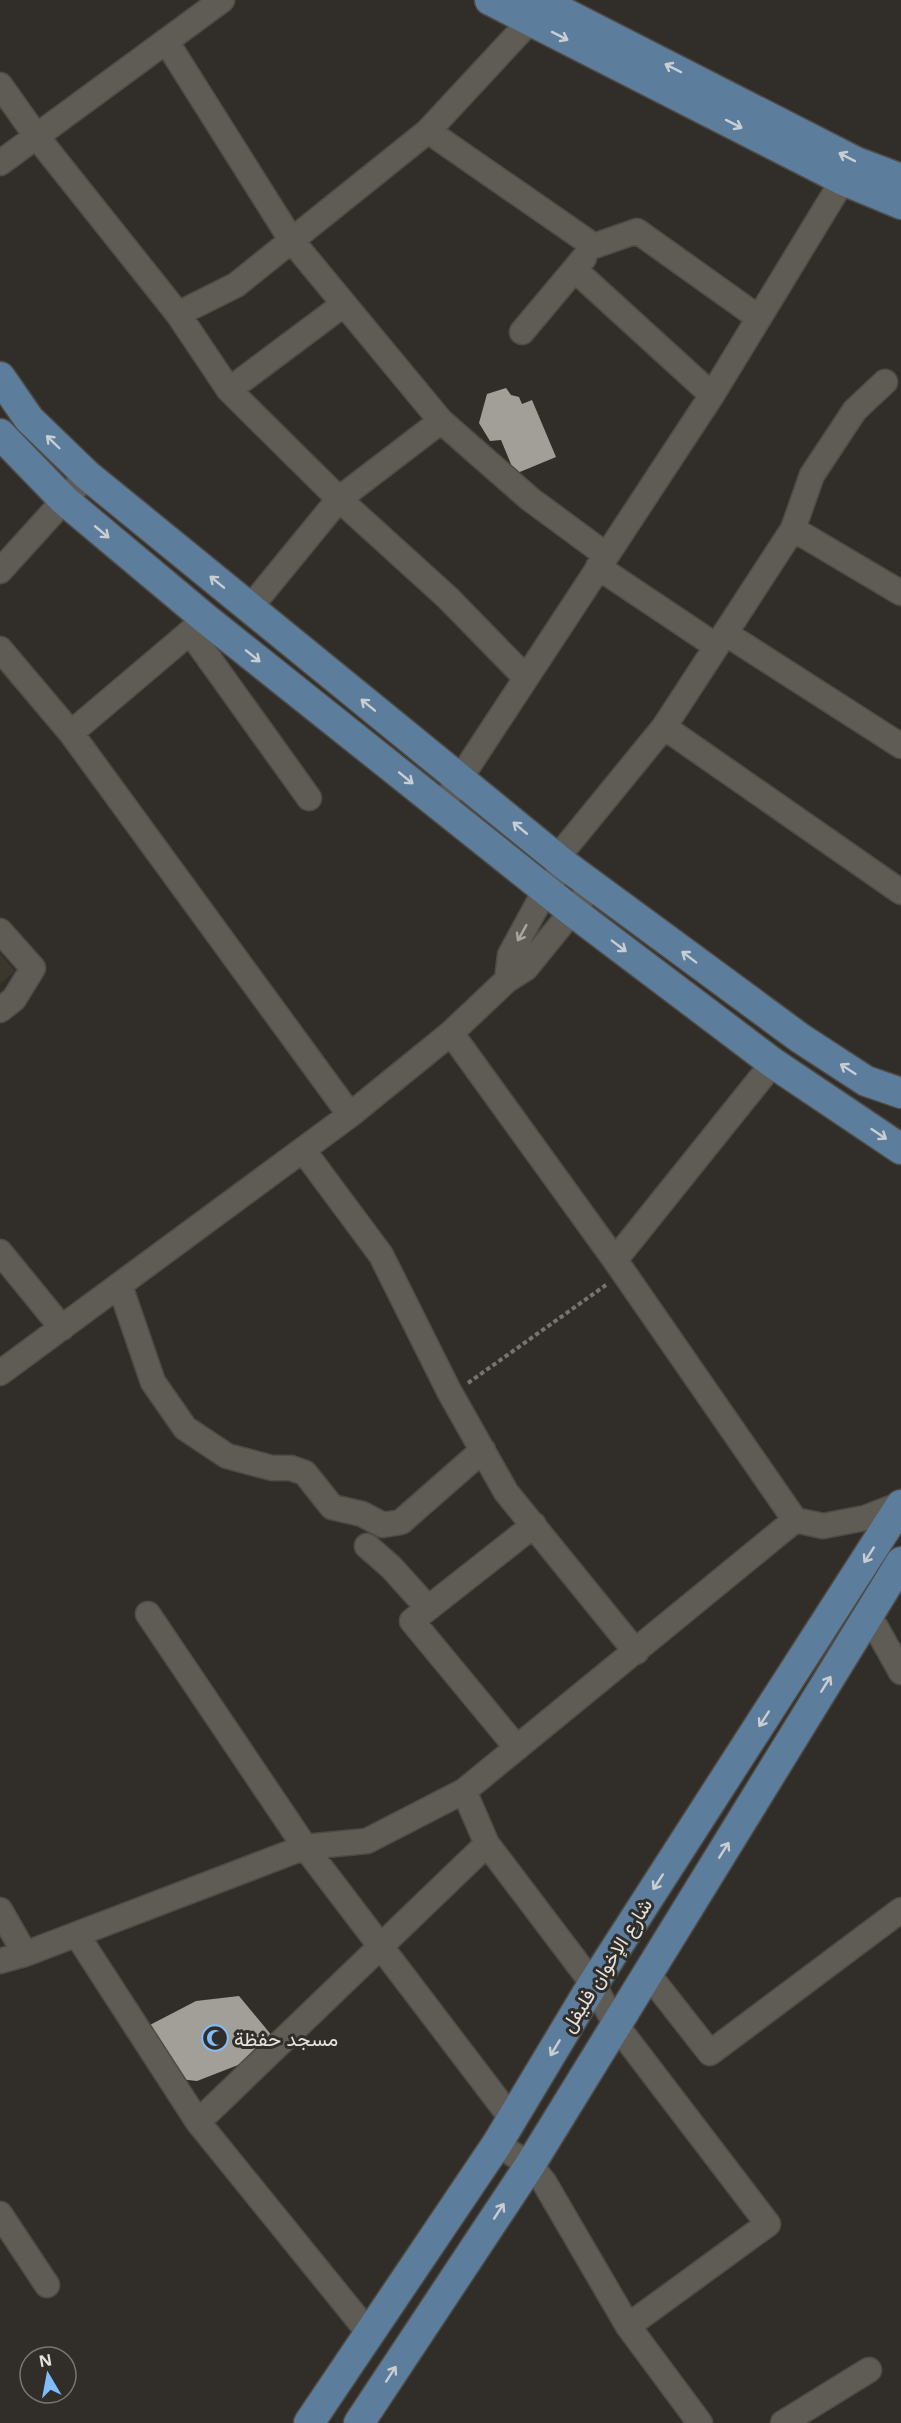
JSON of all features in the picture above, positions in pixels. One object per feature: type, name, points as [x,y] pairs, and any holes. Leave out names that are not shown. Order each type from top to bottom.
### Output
[{"type":"main road","points":[[489,0],[535,10],[856,162],[901,179]]},
{"type":"main road","points":[[535,10],[843,180],[901,204]]},
{"type":"main road","points":[[0,377],[29,419],[87,475],[561,861],[713,976],[800,1038],[866,1081],[901,1093]]},
{"type":"main road","points":[[0,434],[64,500],[198,625],[441,806],[572,910],[773,1063],[901,1149]]},
{"type":"main road","name":"شارع الإخوان فليفل","points":[[309,2423],[497,2144],[593,1984],[901,1505]]},
{"type":"main road","name":"شارع الإخوان فليفل","points":[[359,2423],[530,2165],[901,1562]]},
{"type":"street","points":[[0,163],[222,0]]},
{"type":"street","points":[[178,314],[236,285],[428,131],[535,10]]},
{"type":"street","points":[[166,41],[292,241],[441,421],[602,561],[721,640],[901,746]]},
{"type":"street","points":[[0,85],[37,137],[178,314],[229,390],[339,499],[448,598],[526,678]]},
{"type":"street","points":[[428,131],[594,246]]},
{"type":"street","points":[[441,806],[461,779],[712,395],[843,180]]},
{"type":"street","points":[[522,332],[594,246],[637,231],[759,318]]},
{"type":"street","points":[[575,270],[712,395]]},
{"type":"street","points":[[229,390],[344,304]]},
{"type":"street","points":[[507,980],[510,955],[561,861],[664,727],[792,529],[812,475],[855,410],[885,382]]},
{"type":"street","points":[[249,609],[339,499],[441,421]]},
{"type":"street","points":[[0,571],[87,475]]},
{"type":"street","points":[[792,529],[901,593]]},
{"type":"street","points":[[71,733],[198,625],[309,798]]},
{"type":"street","points":[[0,648],[71,733],[351,1115]]},
{"type":"street","points":[[664,727],[901,892]]},
{"type":"street","points":[[0,1373],[351,1115],[451,1034],[507,980],[526,968],[594,885]]},
{"type":"street","points":[[0,931],[33,968],[14,999],[0,1010]]},
{"type":"street","points":[[451,1034],[620,1266],[795,1520],[823,1526],[865,1518],[901,1505]]},
{"type":"street","points":[[620,1266],[773,1063]]},
{"type":"street","points":[[303,1150],[381,1255],[452,1395],[506,1492],[636,1652]]},
{"type":"street","points":[[0,1252],[62,1328]]},
{"type":"street","points":[[120,1286],[153,1382],[185,1428],[227,1456],[272,1468],[291,1468],[305,1473],[332,1507],[362,1514],[383,1526],[401,1522],[483,1450]]},
{"type":"street","points":[[0,1961],[77,1935],[305,1847],[367,1841],[464,1791],[795,1520]]},
{"type":"street","points":[[517,1748],[412,1621],[534,1525]]},
{"type":"street","points":[[367,1546],[391,1567],[428,1608]]},
{"type":"street","points":[[148,1614],[305,1847],[512,2119]]},
{"type":"street","points":[[868,1615],[901,1672]]},
{"type":"street","points":[[464,1791],[487,1844],[593,1984],[616,2025],[768,2224],[628,2326]]},
{"type":"street","points":[[198,2122],[487,1844]]},
{"type":"street","points":[[0,1910],[25,1954]]},
{"type":"street","points":[[648,1974],[710,2053],[901,1910]]},
{"type":"street","points":[[77,1935],[198,2122],[369,2333]]},
{"type":"street","points":[[497,2144],[530,2165],[544,2182],[628,2326],[700,2423]]},
{"type":"street","points":[[0,2214],[46,2285]]},
{"type":"street","points":[[783,2423],[869,2370]]},
{"type":"path","points":[[452,1395],[620,1266]]},
{"type":"shaded area","points":[[0,953],[15,971],[0,984]]},
{"type":"building","points":[[506,388],[511,395],[519,397],[522,404],[532,400],[556,457],[515,474],[501,440],[490,441],[479,423],[487,394]]},
{"type":"building","points":[[239,1996],[273,2037],[251,2060],[197,2081],[179,2079],[146,2027],[196,2001]]},
{"type":"place","name":"مسجد حفظة","points":[[215,2038]]}]
